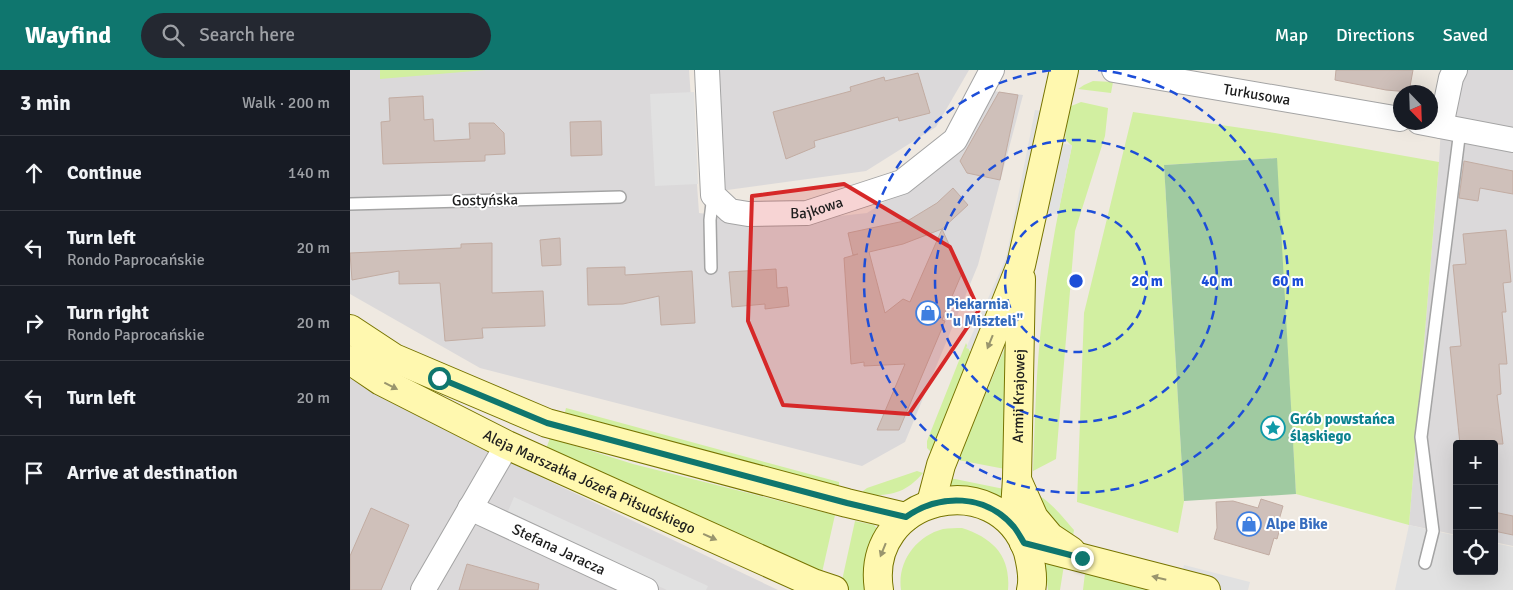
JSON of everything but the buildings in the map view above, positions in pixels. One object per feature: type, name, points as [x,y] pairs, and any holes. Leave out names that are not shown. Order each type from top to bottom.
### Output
[{"type":"main road","name":"Armii Krajowej","points":[[931,503],[941,465],[1022,265],[1064,70]]},
{"type":"main road","name":"Armii Krajowej","points":[[1022,265],[1017,478],[1019,535],[1031,564],[1031,590]]},
{"type":"main road","points":[[350,329],[394,358],[547,423],[906,517]]},
{"type":"main road","name":"Aleja Marszałka Józefa Piłsudskiego","points":[[350,360],[381,381],[507,445],[617,496],[829,589]]},
{"type":"main road","points":[[847,503],[889,502],[908,497],[922,487],[941,465]]},
{"type":"main road","points":[[1017,478],[1034,518],[1050,537],[1082,558]]},
{"type":"main road","points":[[879,590],[877,578],[880,555],[890,534],[906,517],[918,509],[931,503],[953,499],[976,502],[996,512],[1019,535],[1082,558],[1206,590]]},
{"type":"street","points":[[707,70],[713,195]]},
{"type":"street","name":"Bajkowa","points":[[713,195],[730,211],[748,214],[807,214],[902,182],[955,140],[992,70]]},
{"type":"street","name":"Turkusowa","points":[[1114,70],[1393,118]]},
{"type":"street","points":[[1455,70],[1450,78],[1440,126],[1513,140]]},
{"type":"street","points":[[423,590],[507,445]]},
{"type":"street","name":"Stefana Jaracza","points":[[470,508],[646,590]]},
{"type":"lane","points":[[1425,563],[1433,531],[1421,437],[1440,126]]},
{"type":"lane","points":[[711,268],[710,220],[713,195]]},
{"type":"lane","name":"Gostyńska","points":[[350,204],[620,197]]},
{"type":"highlighted area","points":[[844,184],[950,247],[979,310],[909,414],[783,405],[748,321],[752,196]]},
{"type":"shaded area","points":[[350,70],[689,70],[699,213],[776,223],[867,213],[942,165],[993,91],[1023,95],[978,265],[905,442],[862,466],[480,368],[350,294]]},
{"type":"shaded area","points":[[715,70],[969,70],[936,127],[866,171],[720,191]]},
{"type":"shaded area","points":[[1444,70],[1513,70],[1513,546],[1498,543],[1498,440],[1453,440],[1453,534],[1409,525],[1439,162]]},
{"type":"shaded area","points":[[694,92],[698,184],[655,186],[650,94]]},
{"type":"shaded area","points":[[1035,110],[1058,113],[1051,142],[1072,145],[1058,214],[1035,213],[985,354],[966,348],[1006,258]]},
{"type":"shaded area","points":[[350,374],[482,449],[778,590],[350,590]]},
{"type":"shaded area","points":[[514,497],[708,586],[706,590],[667,590],[506,516]]},
{"type":"shaded area","points":[[1409,525],[1453,535],[1453,575],[1498,575],[1498,544],[1513,547],[1513,590],[1395,590]]},
{"type":"shaded area","points":[[1184,565],[1250,582],[1248,590],[1206,590],[1180,583]]},
{"type":"green space","points":[[380,70],[486,70],[380,79]]},
{"type":"green space","points":[[1093,81],[1113,82],[1111,93],[1078,89]]},
{"type":"green space","points":[[1081,102],[1108,108],[1105,136],[1075,231],[1056,459],[1033,471],[1040,338],[1055,232],[1072,146],[1065,139],[1069,107]]},
{"type":"green space","points":[[1133,112],[1275,133],[1439,162],[1409,525],[1296,494],[1276,158],[1164,165],[1184,501],[1178,533],[1077,502],[1084,313]]},
{"type":"green space","points":[[1277,158],[1296,494],[1184,501],[1164,165]]},
{"type":"green space","points":[[966,343],[971,354],[931,452],[927,448],[927,441]]},
{"type":"green space","points":[[1004,350],[1008,351],[1005,469],[958,460]]},
{"type":"green space","points":[[566,408],[839,482],[839,491],[564,416]]},
{"type":"green space","points":[[550,438],[633,464],[835,515],[821,577],[546,449]]},
{"type":"green space","points":[[917,471],[923,473],[903,489],[889,494],[863,495],[863,491],[867,488]]},
{"type":"green space","points":[[950,478],[1004,489],[1004,502],[948,494]]},
{"type":"green space","points":[[1032,493],[1043,498],[1055,508],[1074,530],[1073,536],[1062,534]]},
{"type":"green space","points":[[855,521],[874,525],[877,528],[878,535],[868,559],[864,577],[864,590],[849,590],[841,585]]},
{"type":"green space","points":[[950,528],[962,528],[983,537],[998,550],[1006,567],[1008,590],[901,590],[902,570],[905,560],[917,544],[933,532]]},
{"type":"green space","points":[[1051,562],[1064,565],[1060,590],[1048,590],[1045,564]]},
{"type":"green space","points":[[1085,573],[1147,590],[1083,590]]},
{"type":"place","name":"Piekarnia \"u Miszteli\"","points":[[928,313]]},
{"type":"place","name":"Grób powstańca śląskiego","points":[[1273,428]]},
{"type":"place","name":"Alpe Bike","points":[[1249,524]]},
{"type":"route","points":[[439,378],[547,423],[906,517],[931,503],[953,499],[976,502],[996,512],[1014,526],[1024,543],[1082,558]]}]
